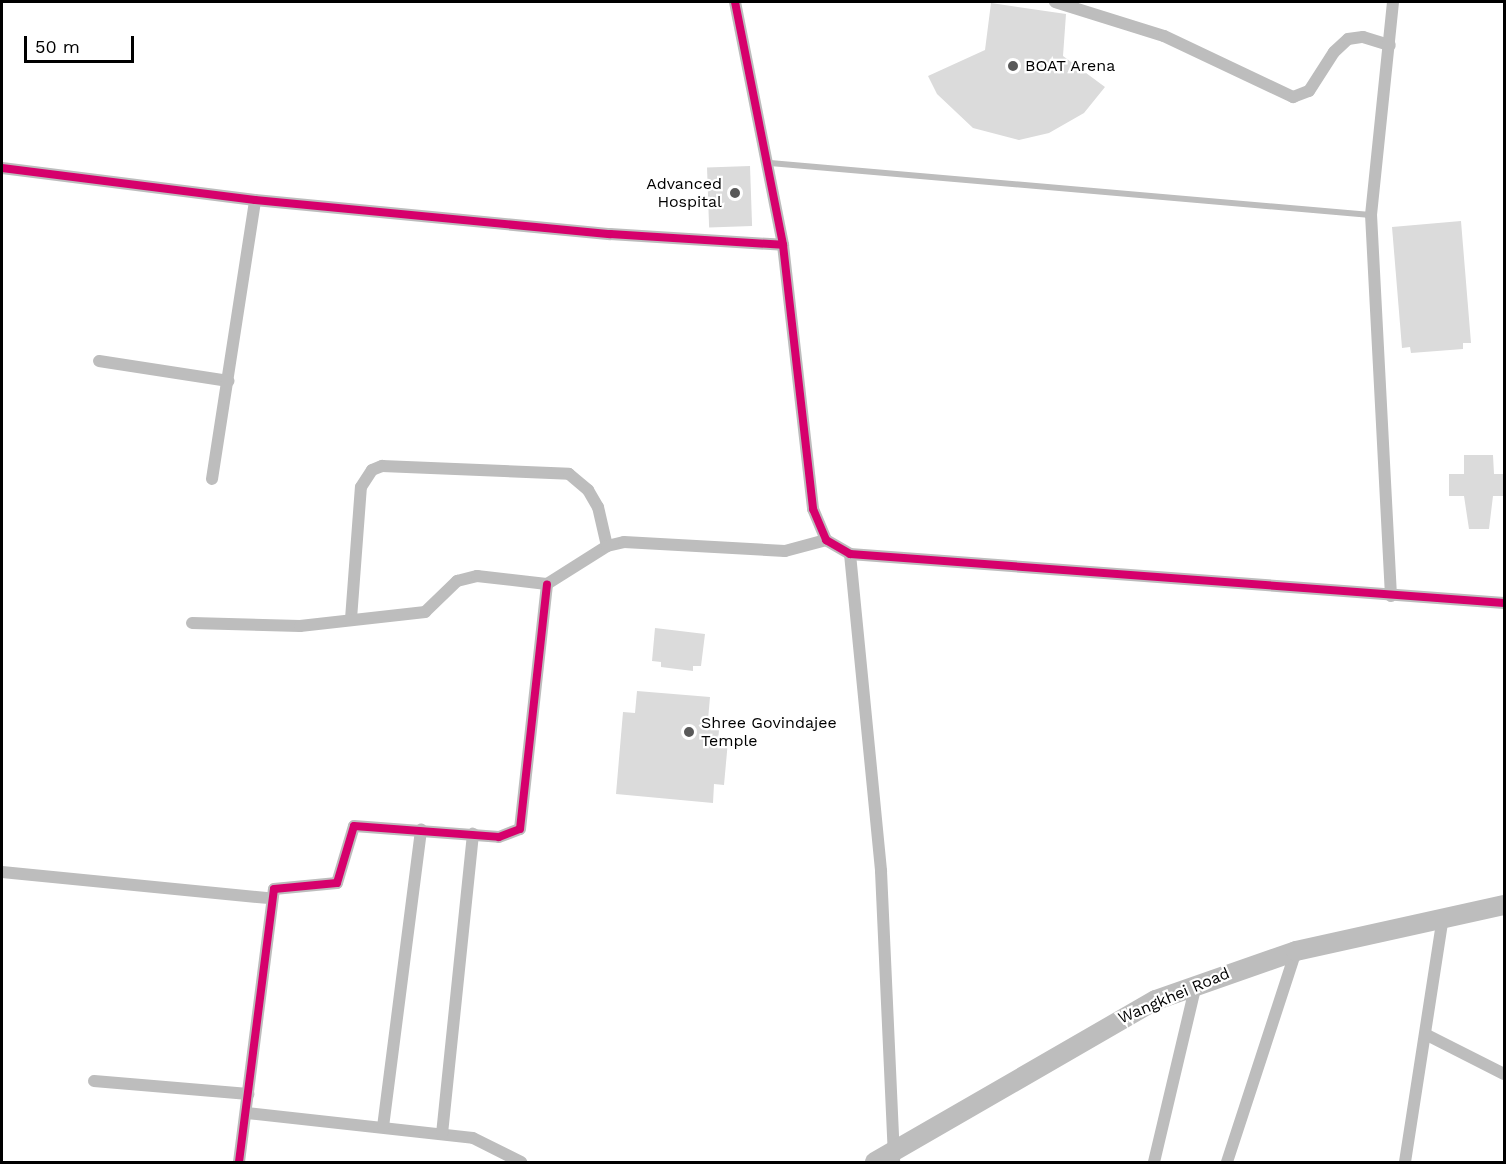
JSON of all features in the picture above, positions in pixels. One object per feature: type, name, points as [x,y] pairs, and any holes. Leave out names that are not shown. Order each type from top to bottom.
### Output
[{"type":"main road","name":"Wangkhei Road","points":[[875,1162],[894,1157],[1115,1021],[1196,984],[1296,951],[1443,916],[1504,905]]},
{"type":"street","points":[[735,2],[770,163],[783,245],[813,509],[826,540],[850,554],[1504,603]]},
{"type":"street","points":[[1055,2],[1164,36],[1293,97],[1309,92],[1334,52],[1348,39],[1363,36],[1390,45]]},
{"type":"street","points":[[1391,596],[1371,215],[1393,2]]},
{"type":"street","points":[[2,168],[255,200],[610,234],[783,245]]},
{"type":"street","points":[[212,479],[255,200]]},
{"type":"street","points":[[99,361],[228,381]]},
{"type":"street","points":[[351,619],[361,487],[372,470],[382,466],[568,474],[588,489],[598,507],[607,546]]},
{"type":"street","points":[[192,623],[300,626],[425,612],[448,587],[467,578],[547,584],[607,546],[641,540],[784,551],[826,540]]},
{"type":"street","points":[[850,554],[881,871],[894,1157]]},
{"type":"street","points":[[238,1162],[247,1113],[269,898],[274,889],[283,886],[338,883],[354,826],[507,835],[522,824],[547,584]]},
{"type":"street","points":[[383,1128],[421,829]]},
{"type":"street","points":[[442,1134],[473,834]]},
{"type":"street","points":[[2,872],[269,898]]},
{"type":"street","points":[[1405,1162],[1427,1035],[1443,916]]},
{"type":"street","points":[[1227,1162],[1296,951]]},
{"type":"street","points":[[1154,1162],[1196,984]]},
{"type":"street","points":[[1427,1035],[1504,1074]]},
{"type":"street","points":[[94,1081],[248,1094]]},
{"type":"street","points":[[247,1113],[442,1134],[494,1146],[520,1162]]},
{"type":"lane","points":[[770,163],[1371,215]]},
{"type":"building","name":"BOAT Arena","points":[[991,3],[1066,14],[1063,56],[1105,87],[1084,113],[1049,133],[1019,140],[973,128],[937,94],[928,76],[985,50]]},
{"type":"building","points":[[750,166],[752,226],[709,227],[707,168]]},
{"type":"building","points":[[1461,221],[1471,343],[1463,343],[1463,349],[1411,353],[1410,347],[1402,348],[1392,227]]},
{"type":"building","points":[[1464,455],[1493,455],[1494,474],[1504,474],[1504,496],[1493,496],[1489,529],[1469,529],[1464,496],[1449,496],[1449,474],[1464,474]]},
{"type":"building","points":[[655,628],[705,634],[701,666],[693,666],[693,671],[661,667],[661,662],[652,661]]},
{"type":"building","points":[[637,691],[710,697],[708,720],[720,721],[718,740],[728,741],[724,785],[714,784],[713,803],[616,794],[623,712],[635,713]]},
{"type":"cycle path","points":[[735,2],[783,245],[813,509],[826,540],[850,554],[1504,603]]},
{"type":"cycle path","points":[[2,168],[255,200],[610,234],[783,245]]},
{"type":"cycle path","points":[[239,1162],[274,889],[337,883],[354,826],[499,837],[520,829],[547,584]]},
{"type":"place","name":"BOAT Arena","points":[[1013,66]]},
{"type":"place","name":"Advanced Hospital","points":[[735,193]]},
{"type":"place","name":"Shree Govindajee Temple","points":[[689,732]]}]
